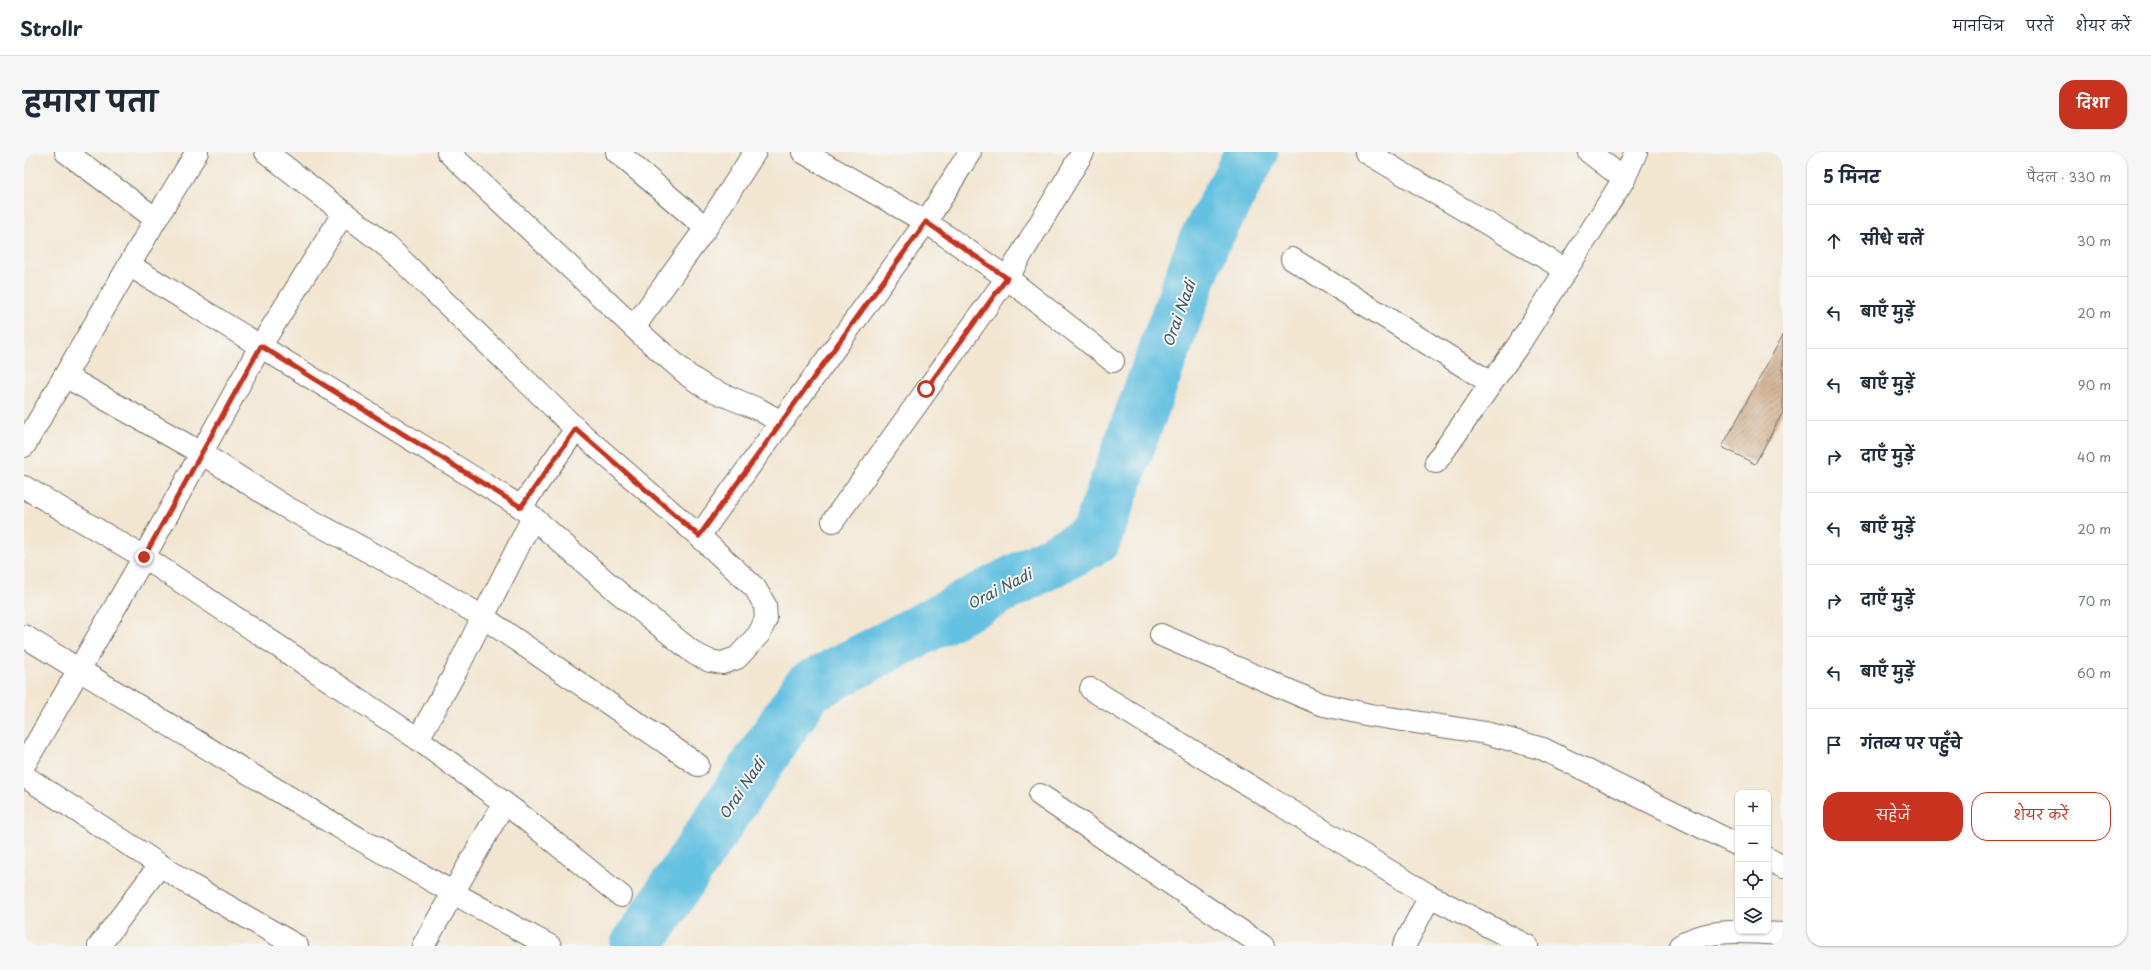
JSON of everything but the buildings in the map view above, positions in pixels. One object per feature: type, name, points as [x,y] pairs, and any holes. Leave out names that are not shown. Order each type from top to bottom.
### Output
[{"type":"street","points":[[66,152],[156,219]]},
{"type":"street","points":[[24,446],[156,219],[197,152]]},
{"type":"street","points":[[129,265],[527,512],[619,593],[695,654],[710,661],[722,663],[737,658],[759,634],[766,619],[765,605],[755,588],[699,536],[576,429],[389,248],[343,214],[266,152]]},
{"type":"street","points":[[448,152],[634,328],[689,376],[706,388],[760,410],[781,422]]},
{"type":"street","points":[[617,152],[706,228]]},
{"type":"street","points":[[634,328],[706,228],[755,152]]},
{"type":"street","points":[[803,152],[926,222],[1007,278],[1113,361]]},
{"type":"street","points":[[699,536],[926,222],[970,152]]},
{"type":"street","points":[[833,521],[1007,278],[1083,152]]},
{"type":"street","points":[[1366,152],[1566,270]]},
{"type":"street","points":[[1589,152],[1624,179]]},
{"type":"street","points":[[1436,462],[1520,344],[1624,179],[1636,152]]},
{"type":"street","points":[[24,765],[144,557],[261,346],[343,214]]},
{"type":"street","points":[[1292,259],[1492,383]]},
{"type":"street","points":[[65,376],[201,453],[284,506],[403,570],[483,617],[698,765]]},
{"type":"street","points":[[418,739],[456,671],[483,617],[527,512],[576,429]]},
{"type":"street","points":[[24,487],[144,557],[418,739],[504,803],[621,896]]},
{"type":"street","points":[[1161,635],[1320,704],[1370,715],[1486,733],[1543,749],[1735,844]]},
{"type":"street","points":[[24,636],[452,892],[550,946]]},
{"type":"street","points":[[1091,689],[1430,896],[1496,939],[1527,946]]},
{"type":"street","points":[[24,776],[189,884],[297,946]]},
{"type":"street","points":[[1040,795],[1263,946]]},
{"type":"street","points":[[423,946],[452,892],[504,803]]},
{"type":"street","points":[[1771,861],[1783,867]]},
{"type":"street","points":[[99,946],[160,865]]},
{"type":"street","points":[[1404,946],[1430,896]]},
{"type":"street","points":[[1680,946],[1692,938],[1719,932],[1783,934]]},
{"type":"waterway","name":"Orai Nadi","points":[[636,946],[808,688],[1095,539],[1203,244],[1252,152]]},
{"type":"route","points":[[144,557],[261,346],[521,507],[576,429],[699,536],[926,222],[1007,278],[926,389]]}]
